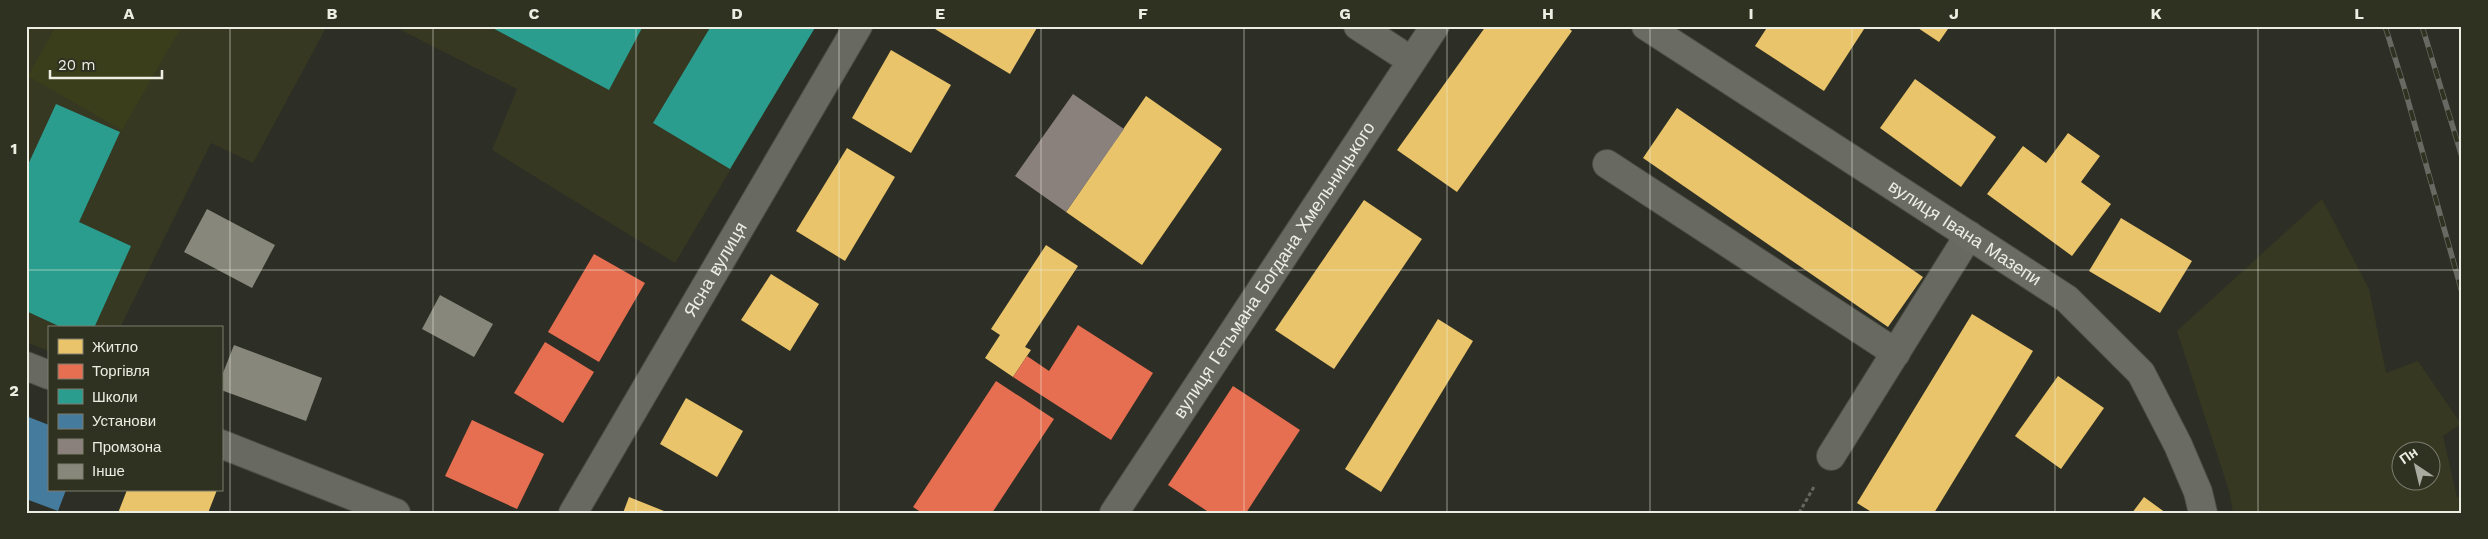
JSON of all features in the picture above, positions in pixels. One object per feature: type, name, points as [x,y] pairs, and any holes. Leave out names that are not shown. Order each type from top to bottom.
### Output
[{"type":"main road","name":"вулиця Івана Мазепи","points":[[1646,26],[2067,299],[2140,373],[2178,445],[2198,492],[2203,513]]},
{"type":"street","name":"Ясна вулиця","points":[[573,513],[858,26]]},
{"type":"street","points":[[1358,26],[1398,52]]},
{"type":"street","name":"вулиця Гетьмана Богдана Хмельницького","points":[[1094,513],[1415,26]]},
{"type":"street","name":"вулиця Гетьмана Богдана Хмельницького","points":[[1114,513],[1435,26]]},
{"type":"street","points":[[1607,164],[1896,353]]},
{"type":"street","points":[[1832,456],[1969,235]]},
{"type":"street","points":[[26,366],[48,375]]},
{"type":"street","points":[[222,444],[396,513]]},
{"type":"shaded area","points":[[26,26],[327,26],[253,163],[211,143],[121,326],[48,326],[48,351],[26,342]]},
{"type":"shaded area","points":[[56,26],[182,26],[122,130],[28,76]]},
{"type":"shaded area","points":[[393,26],[816,26],[675,263],[492,150],[517,89]]},
{"type":"shaded area","points":[[2322,199],[2369,289],[2386,373],[2418,361],[2461,424],[2443,436],[2457,497],[2462,497],[2462,513],[2233,513],[2230,494],[2177,331]]},
{"type":"building: Житло","points":[[930,26],[1038,26],[1010,74]]},
{"type":"building: Житло","points":[[1486,26],[1566,26],[1572,31],[1457,192],[1397,150]]},
{"type":"building: Житло","points":[[1768,26],[1866,26],[1824,91],[1755,46]]},
{"type":"building: Житло","points":[[1915,26],[1950,26],[1939,42]]},
{"type":"building: Житло","points":[[891,50],[951,85],[911,153],[852,118]]},
{"type":"building: Житло","points":[[1915,79],[1996,137],[1961,187],[1880,128]]},
{"type":"building: Житло","points":[[1146,96],[1222,149],[1142,265],[1066,212]]},
{"type":"building: Житло","points":[[1677,108],[1923,277],[1888,327],[1643,158]]},
{"type":"building: Житло","points":[[2068,133],[2100,156],[2081,182],[2111,204],[2072,256],[1987,194],[2023,146],[2046,163]]},
{"type":"building: Житло","points":[[847,148],[895,177],[845,261],[796,231]]},
{"type":"building: Житло","points":[[1364,200],[1422,239],[1334,369],[1275,330]]},
{"type":"building: Житло","points":[[2121,218],[2192,261],[2160,313],[2089,271]]},
{"type":"building: Житло","points":[[1046,245],[1078,266],[1025,347],[1031,350],[1013,377],[985,358],[1000,335],[991,329]]},
{"type":"building: Житло","points":[[771,274],[819,304],[790,351],[741,320]]},
{"type":"building: Житло","points":[[1972,314],[2033,351],[1934,513],[1873,513],[1857,503]]},
{"type":"building: Житло","points":[[1438,319],[1473,341],[1381,492],[1345,469]]},
{"type":"building: Житло","points":[[2058,376],[2104,408],[2061,469],[2015,436]]},
{"type":"building: Житло","points":[[686,398],[743,431],[717,477],[660,444]]},
{"type":"building: Житло","points":[[126,492],[216,492],[208,513],[118,513]]},
{"type":"building: Житло","points":[[629,497],[669,513],[623,513]]},
{"type":"building: Житло","points":[[2144,497],[2166,513],[2132,513]]},
{"type":"building: Торгівля","points":[[594,254],[645,283],[599,362],[548,332]]},
{"type":"building: Торгівля","points":[[1078,325],[1153,373],[1111,440],[1013,377],[1027,356],[1049,371]]},
{"type":"building: Торгівля","points":[[545,342],[594,372],[563,423],[514,393]]},
{"type":"building: Торгівля","points":[[996,381],[1054,419],[992,513],[922,513],[913,507]]},
{"type":"building: Торгівля","points":[[1233,386],[1300,430],[1246,513],[1210,513],[1168,485]]},
{"type":"building: Торгівля","points":[[472,420],[544,454],[517,509],[445,476]]},
{"type":"building: Школи","points":[[489,26],[643,26],[609,90]]},
{"type":"building: Школи","points":[[711,26],[816,26],[730,169],[653,123]]},
{"type":"building: Школи","points":[[56,104],[120,132],[79,222],[131,246],[95,326],[59,326],[26,311],[26,169]]},
{"type":"building: Установи","points":[[26,416],[48,425],[48,492],[65,492],[58,511],[26,499]]},
{"type":"building: Промзона","points":[[1073,94],[1124,129],[1066,212],[1015,176]]},
{"type":"building: Інше","points":[[207,209],[275,245],[252,288],[184,252]]},
{"type":"building: Інше","points":[[440,295],[493,324],[474,357],[422,329]]},
{"type":"building: Інше","points":[[234,345],[322,378],[306,421],[222,390],[222,375]]},
{"type":"railway","points":[[2385,26],[2462,292]]},
{"type":"railway","points":[[2422,26],[2462,157]]}]
